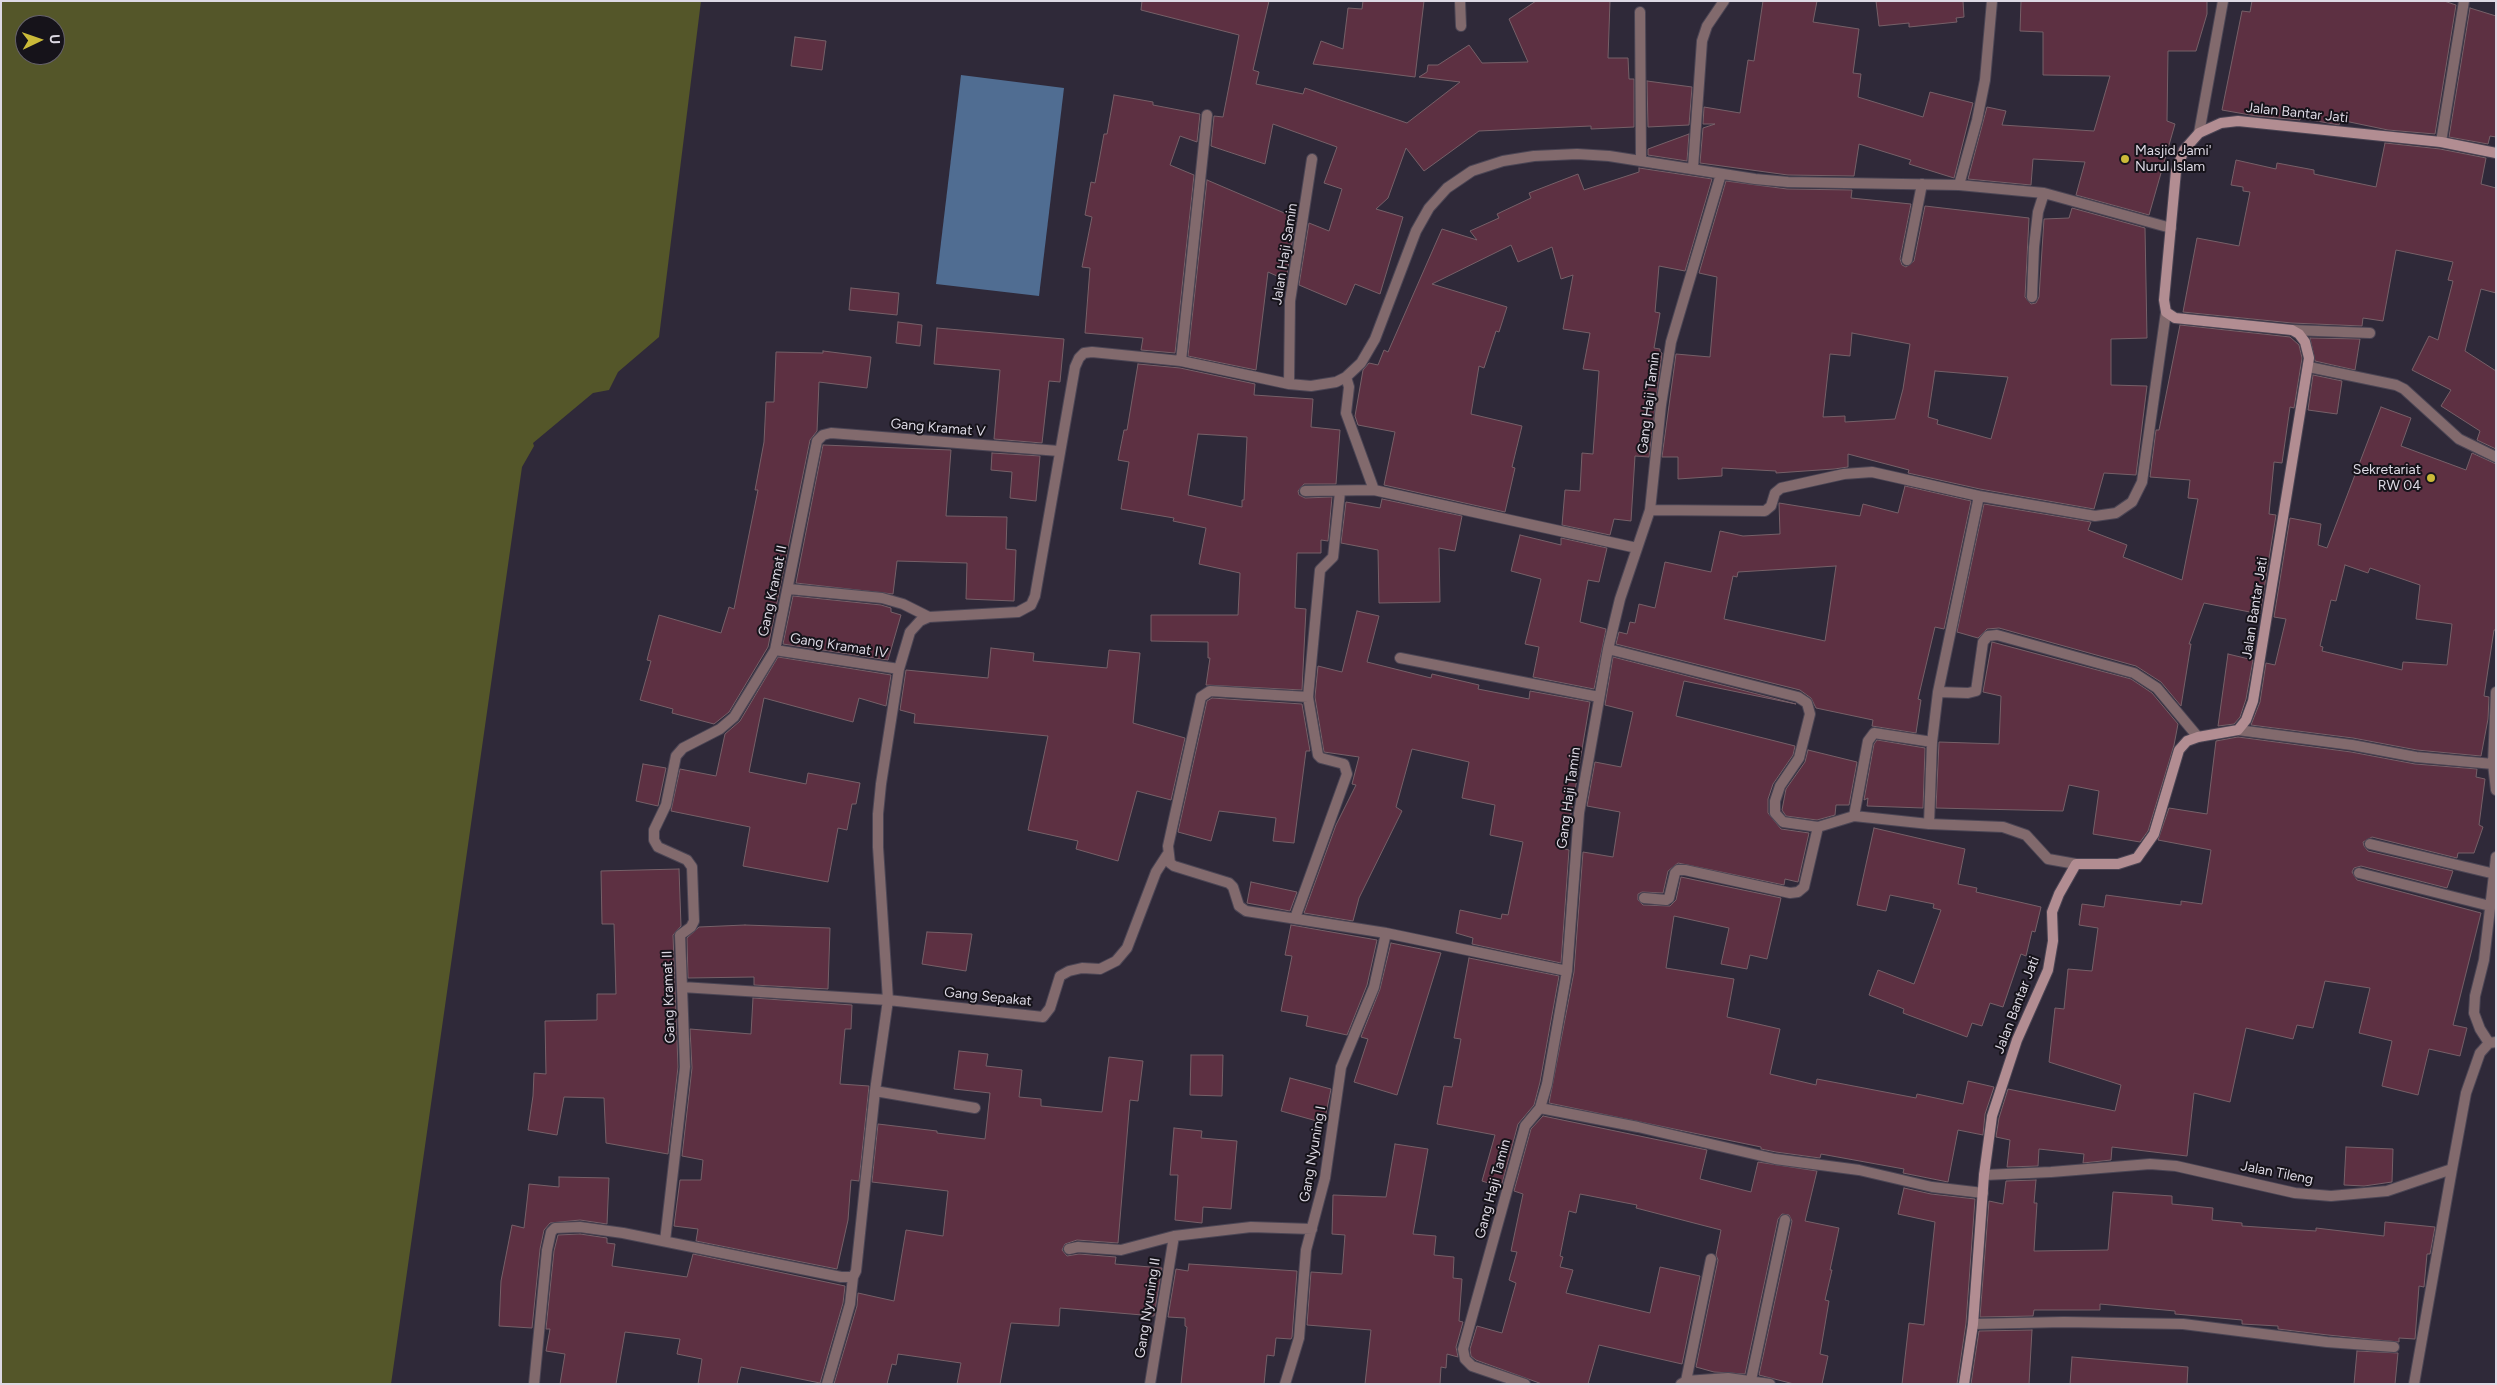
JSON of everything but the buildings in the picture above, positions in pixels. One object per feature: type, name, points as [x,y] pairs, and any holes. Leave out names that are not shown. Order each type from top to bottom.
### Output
[{"type":"street","points":[[1460,1],[1461,26]]},
{"type":"street","points":[[1693,168],[1702,41],[1707,26],[1724,1]]},
{"type":"street","points":[[1959,185],[1977,120],[1985,80],[1992,1]]},
{"type":"street","points":[[2199,133],[2223,1]]},
{"type":"street","points":[[2441,142],[2464,1]]},
{"type":"street","points":[[1640,12],[1641,160]]},
{"type":"street","points":[[1181,362],[1207,115]]},
{"type":"street","name":"Jalan Bantar Jati","points":[[2166,312],[2164,300],[2176,170],[2184,150],[2199,133],[2221,123],[2238,120],[2441,142],[2496,153]]},
{"type":"street","points":[[827,1384],[850,1304],[853,1277],[858,1263],[875,1090],[888,1000],[878,847],[878,814],[880,784],[899,669],[914,625],[929,617],[1018,612],[1031,604],[1035,596],[1075,367],[1079,358],[1084,353],[1092,352],[1181,362],[1289,384],[1324,385],[1346,377],[1361,363],[1375,339],[1416,231],[1429,208],[1447,188],[1472,171],[1503,161],[1534,156],[1577,154],[1641,160],[1721,174],[1788,182],[1959,185],[2044,192],[2171,228]]},
{"type":"street","name":"Jalan Haji Samin","points":[[1289,384],[1290,302],[1312,159]]},
{"type":"street","name":"Gang Haji Tamin","points":[[1525,1384],[1472,1366],[1465,1359],[1463,1349],[1525,1126],[1540,1108],[1547,1084],[1567,971],[1579,813],[1608,649],[1620,599],[1650,510],[1661,405],[1671,342],[1721,174]]},
{"type":"street","points":[[1907,260],[1922,184]]},
{"type":"street","points":[[2032,297],[2035,238],[2038,212],[2044,192]]},
{"type":"street","points":[[1650,510],[1765,511],[1771,506],[1775,493],[1781,488],[1859,472],[1884,473],[1979,496],[2096,516],[2116,513],[2132,502],[2142,482],[2166,312],[2175,318],[2292,330],[2370,333]]},
{"type":"street","name":"Jalan Bantar Jati","points":[[2238,730],[2246,720],[2253,701],[2308,367],[2305,342],[2299,334],[2292,330]]},
{"type":"street","points":[[2308,367],[2396,385],[2404,389],[2459,440],[2496,457]]},
{"type":"street","points":[[1346,377],[1349,387],[1346,413],[1374,490]]},
{"type":"street","name":"Gang Kramat V","points":[[817,442],[823,435],[830,433],[1059,452]]},
{"type":"street","name":"Gang Kramat II","points":[[665,1241],[685,1066],[680,935],[691,927],[694,921],[692,867],[687,860],[658,847],[654,840],[654,830],[666,805],[676,756],[683,748],[720,729],[734,717],[745,703],[775,650],[789,589],[817,442]]},
{"type":"street","points":[[1305,492],[1374,490],[1638,548]]},
{"type":"street","points":[[1295,918],[1347,774],[1344,764],[1321,758],[1318,755],[1308,697],[1320,570],[1333,557],[1340,492]]},
{"type":"street","points":[[1929,824],[1932,742],[1938,692],[1979,496]]},
{"type":"street","points":[[789,589],[882,598],[903,604],[929,617]]},
{"type":"street","points":[[1938,692],[1968,693],[1976,690],[1983,642],[1988,636],[1997,635],[2134,673],[2157,688],[2198,737]]},
{"type":"street","points":[[1608,649],[1803,699],[1807,703],[1810,714],[1800,758],[1780,786],[1775,807],[1777,817],[1783,822],[1818,827],[1854,816],[1929,824],[2003,826],[2026,835],[2048,859],[2076,864],[2118,864],[2137,858],[2154,834],[2180,750],[2187,741],[2198,737],[2238,730],[2352,745],[2416,757],[2493,764]]},
{"type":"street","name":"Gang Kramat IV","points":[[775,650],[899,669]]},
{"type":"street","points":[[1400,658],[1599,697]]},
{"type":"street","points":[[1308,697],[1210,690],[1201,697],[1167,855],[1170,863],[1174,866],[1229,883],[1233,887],[1236,902],[1242,909],[1386,933],[1567,971]]},
{"type":"street","points":[[2496,692],[2493,764],[2496,790]]},
{"type":"street","points":[[1854,816],[1868,740],[1874,733],[1932,742]]},
{"type":"street","points":[[1644,898],[1662,901],[1670,898],[1675,873],[1678,870],[1790,893],[1798,892],[1804,886],[1818,827]]},
{"type":"street","points":[[2370,844],[2495,874]]},
{"type":"street","name":"Gang Sepakat","points":[[888,1000],[1043,1017],[1050,1008],[1060,976],[1069,971],[1082,968],[1100,969],[1116,961],[1128,948],[1156,872],[1167,855]]},
{"type":"street","points":[[2414,1384],[2466,1093],[2480,1053],[2492,1043],[2480,1029],[2474,1013],[2475,996],[2484,960],[2496,857]]},
{"type":"street","name":"Jalan Bantar Jati","points":[[1964,1384],[1973,1324],[1984,1175],[1992,1116],[2017,1040],[2048,970],[2053,940],[2052,912],[2059,894],[2076,864]]},
{"type":"street","points":[[2359,874],[2490,906]]},
{"type":"street","name":"Gang Nyuning I","points":[[1284,1384],[1299,1338],[1306,1250],[1326,1178],[1341,1067],[1374,986],[1386,933]]},
{"type":"street","points":[[682,987],[888,1000]]},
{"type":"street","points":[[875,1090],[975,1108]]},
{"type":"street","points":[[1540,1108],[1629,1125],[1775,1159],[1859,1170],[1932,1187],[1983,1193]]},
{"type":"street","name":"Jalan Tileng","points":[[1984,1175],[2150,1164],[2176,1166],[2295,1193],[2331,1196],[2387,1191],[2452,1169]]},
{"type":"street","points":[[1751,1380],[1786,1220]]},
{"type":"street","points":[[534,1384],[547,1250],[551,1232],[554,1228],[580,1227],[665,1241],[841,1278],[853,1277]]},
{"type":"street","points":[[1069,1249],[1078,1247],[1121,1250],[1174,1236],[1251,1227],[1312,1229]]},
{"type":"street","name":"Gang Nyuning II","points":[[1150,1384],[1174,1236]]},
{"type":"street","points":[[1711,1259],[1683,1382],[1728,1378],[1770,1384]]},
{"type":"street","points":[[1973,1324],[2064,1322],[2183,1324],[2327,1342],[2394,1347]]},
{"type":"green space","points":[[1,1],[701,1],[659,337],[618,372],[609,390],[593,393],[533,443],[534,446],[522,467],[391,1384],[1,1384]]},
{"type":"water","points":[[961,75],[1064,88],[1039,296],[936,284]]},
{"type":"place","name":"Masjid Jami' Nurul Islam","points":[[2125,159]]},
{"type":"place","name":"Sekretariat RW 04","points":[[2431,478]]}]
